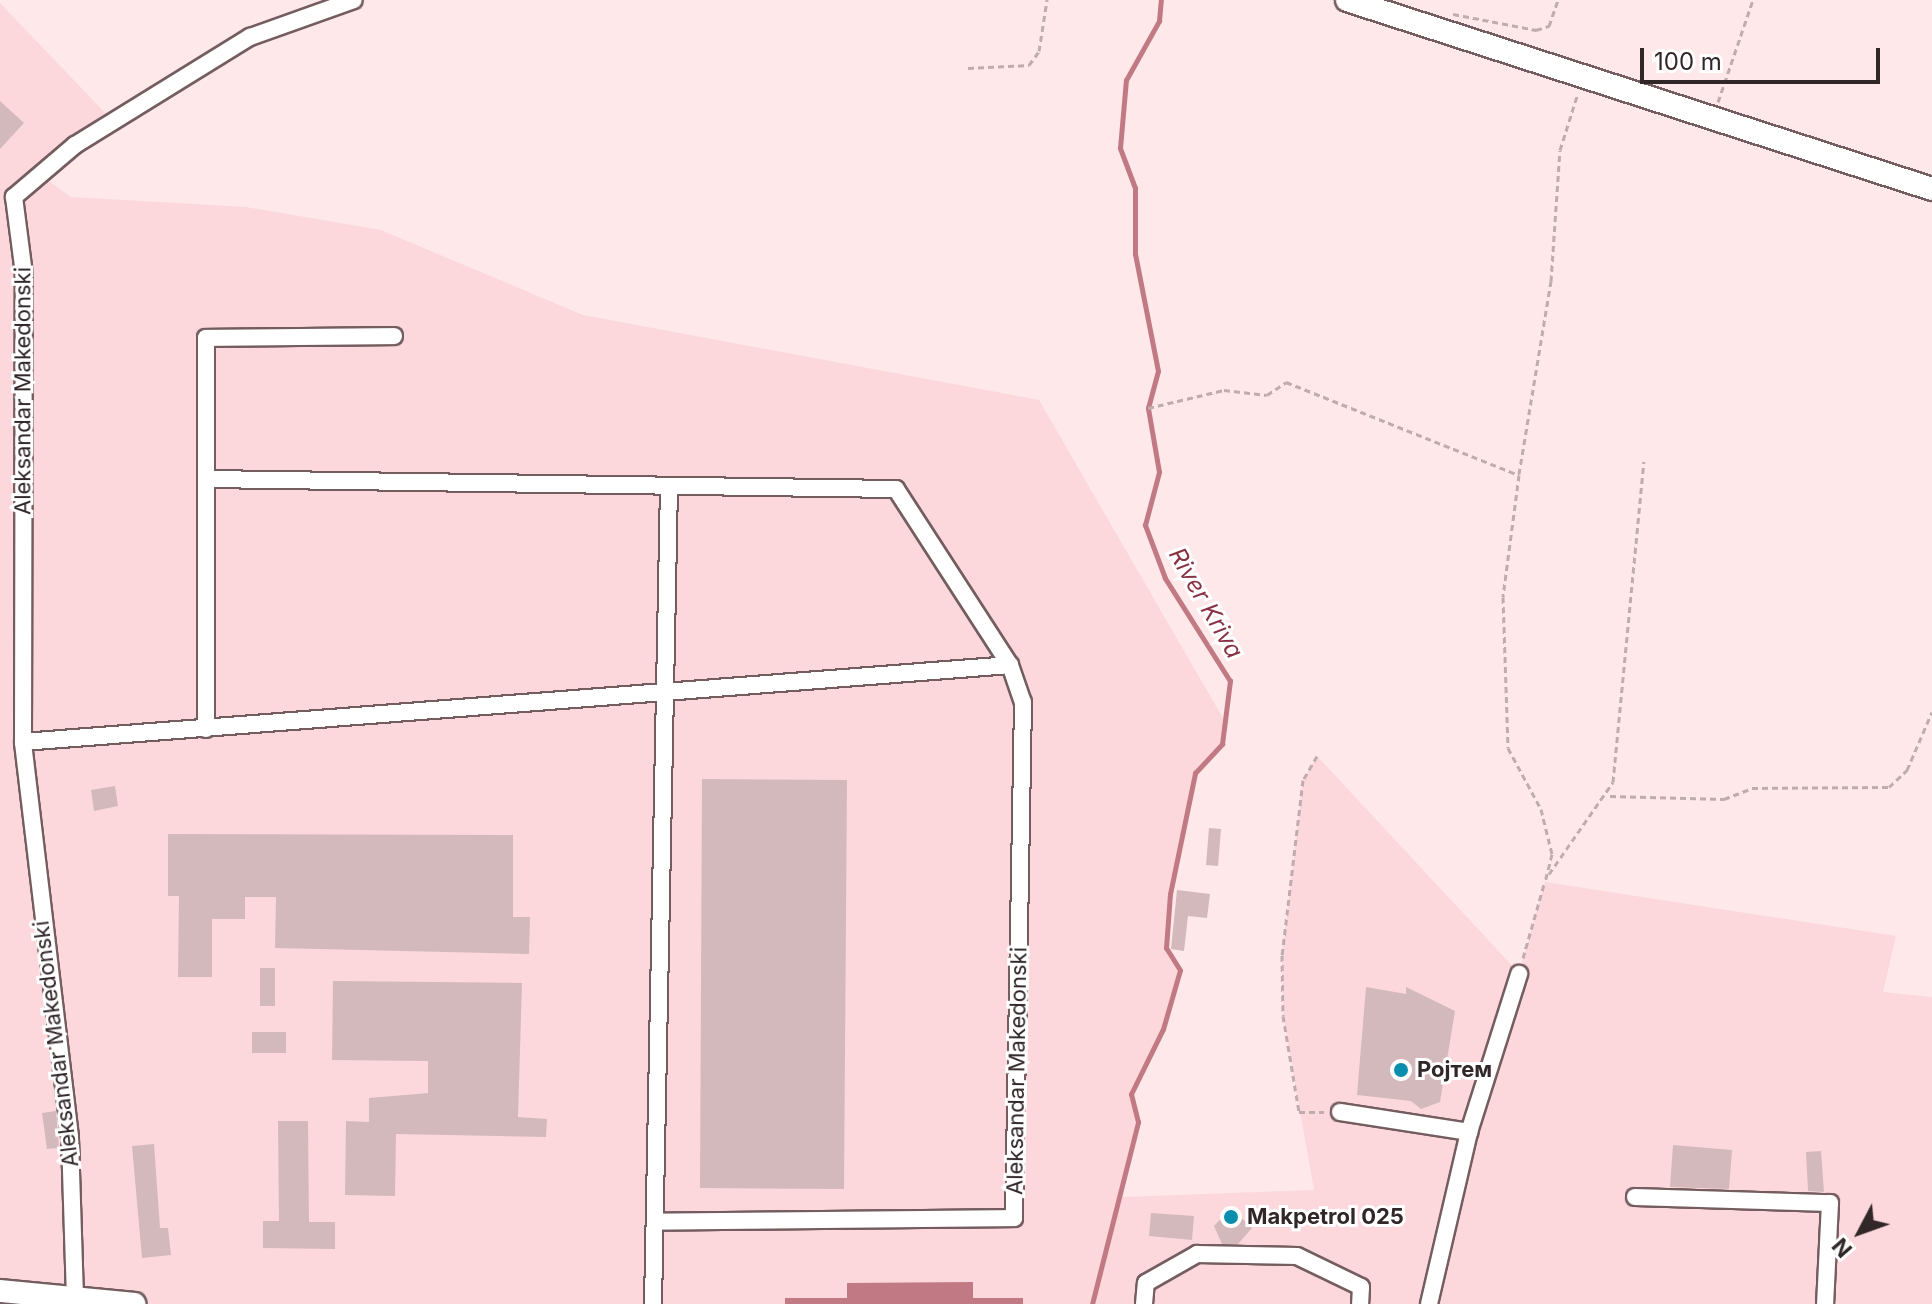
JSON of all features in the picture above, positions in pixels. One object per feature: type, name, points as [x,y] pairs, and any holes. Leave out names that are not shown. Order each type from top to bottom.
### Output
[{"type":"main road","points":[[1347,0],[1581,80],[1932,189]]},
{"type":"main road","points":[[0,1291],[134,1304]]},
{"type":"lane","name":"Aleksandar Makedonski","points":[[75,1298],[70,1137],[23,742],[24,274],[14,197],[75,145],[250,37],[354,0]]},
{"type":"lane","points":[[206,729],[206,338],[394,336]]},
{"type":"lane","name":"Aleksandar Makedonski","points":[[206,479],[896,489],[1010,665],[1023,702],[1014,1218],[656,1222]]},
{"type":"lane","points":[[653,1304],[669,486]]},
{"type":"lane","points":[[23,742],[1010,665]]},
{"type":"lane","points":[[1429,1304],[1469,1132],[1519,974]]},
{"type":"lane","points":[[1340,1112],[1469,1132]]},
{"type":"lane","points":[[1635,1197],[1830,1203],[1825,1304]]},
{"type":"lane","points":[[1144,1304],[1146,1283],[1197,1254],[1297,1256],[1361,1287],[1360,1304]]},
{"type":"path","points":[[968,68],[1029,65],[1039,51],[1047,0]]},
{"type":"path","points":[[1431,31],[1457,11],[1536,30],[1549,26],[1558,0]]},
{"type":"path","points":[[1713,121],[1753,0]]},
{"type":"path","points":[[1519,974],[1552,854],[1541,809],[1508,748],[1503,597],[1519,475],[1551,281],[1560,150],[1581,80]]},
{"type":"path","points":[[1148,408],[1224,390],[1267,395],[1286,382],[1519,475]]},
{"type":"path","points":[[1545,882],[1563,846],[1610,796],[1644,461]]},
{"type":"path","points":[[1610,796],[1724,799],[1752,788],[1889,787],[1907,770],[1932,712]]},
{"type":"path","points":[[1317,756],[1301,795],[1282,955],[1283,1016],[1299,1112],[1340,1112]]},
{"type":"shaded area","points":[[0,3],[112,120],[39,174],[71,197],[246,207],[381,230],[583,315],[1039,400],[1224,720],[1222,744],[1195,773],[1170,894],[1166,948],[1180,970],[1163,1029],[1131,1094],[1138,1122],[1122,1197],[1314,1190],[1283,1016],[1282,955],[1303,780],[1317,756],[1519,973],[1545,882],[1896,936],[1883,992],[1932,997],[1932,1304],[0,1304]]},
{"type":"shaded area","points":[[973,1282],[973,1298],[1023,1298],[1023,1304],[785,1304],[785,1298],[847,1298],[847,1283]]},
{"type":"building","points":[[0,101],[24,123],[0,149]]},
{"type":"building","points":[[702,779],[847,780],[844,1189],[700,1188]]},
{"type":"building","points":[[115,786],[118,806],[94,811],[91,790]]},
{"type":"building","points":[[1209,828],[1221,829],[1218,866],[1206,865]]},
{"type":"building","points":[[168,834],[513,835],[513,917],[530,917],[529,954],[275,948],[276,897],[245,897],[245,919],[212,919],[212,977],[178,977],[179,896],[168,896]]},
{"type":"building","points":[[1177,890],[1210,894],[1207,918],[1188,916],[1184,951],[1171,949]]},
{"type":"building","points":[[260,968],[275,968],[275,1006],[260,1006]]},
{"type":"building","points":[[333,981],[522,983],[518,1117],[547,1119],[546,1137],[396,1134],[395,1196],[345,1195],[346,1121],[369,1122],[369,1098],[428,1093],[428,1061],[332,1060]]},
{"type":"building","name":"Ројтем","points":[[1366,987],[1406,994],[1406,987],[1455,1011],[1440,1102],[1421,1109],[1411,1101],[1357,1095]]},
{"type":"building","points":[[252,1032],[286,1032],[286,1053],[252,1053]]},
{"type":"building","points":[[56,1111],[59,1148],[47,1149],[42,1113]]},
{"type":"building","points":[[278,1121],[308,1121],[309,1222],[335,1222],[335,1249],[263,1248],[263,1221],[279,1221]]},
{"type":"building","points":[[154,1144],[160,1228],[168,1228],[171,1255],[142,1258],[132,1146]]},
{"type":"building","points":[[1673,1145],[1732,1150],[1729,1189],[1670,1187]]},
{"type":"building","points":[[1821,1151],[1824,1192],[1808,1191],[1806,1152]]},
{"type":"building","name":"Makpetrol 025","points":[[1231,1208],[1252,1228],[1238,1244],[1222,1244],[1214,1226]]},
{"type":"building","points":[[1151,1213],[1194,1216],[1192,1240],[1149,1236]]},
{"type":"waterway","name":"River Kriva","points":[[1092,1304],[1138,1122],[1131,1094],[1163,1029],[1180,970],[1166,948],[1170,894],[1195,773],[1222,744],[1230,681],[1165,578],[1145,525],[1159,472],[1148,408],[1158,371],[1135,254],[1135,188],[1120,148],[1126,80],[1159,21],[1161,0]]},
{"type":"place","name":"Ројтем","points":[[1401,1070]]},
{"type":"place","name":"Makpetrol 025","points":[[1231,1217]]}]
